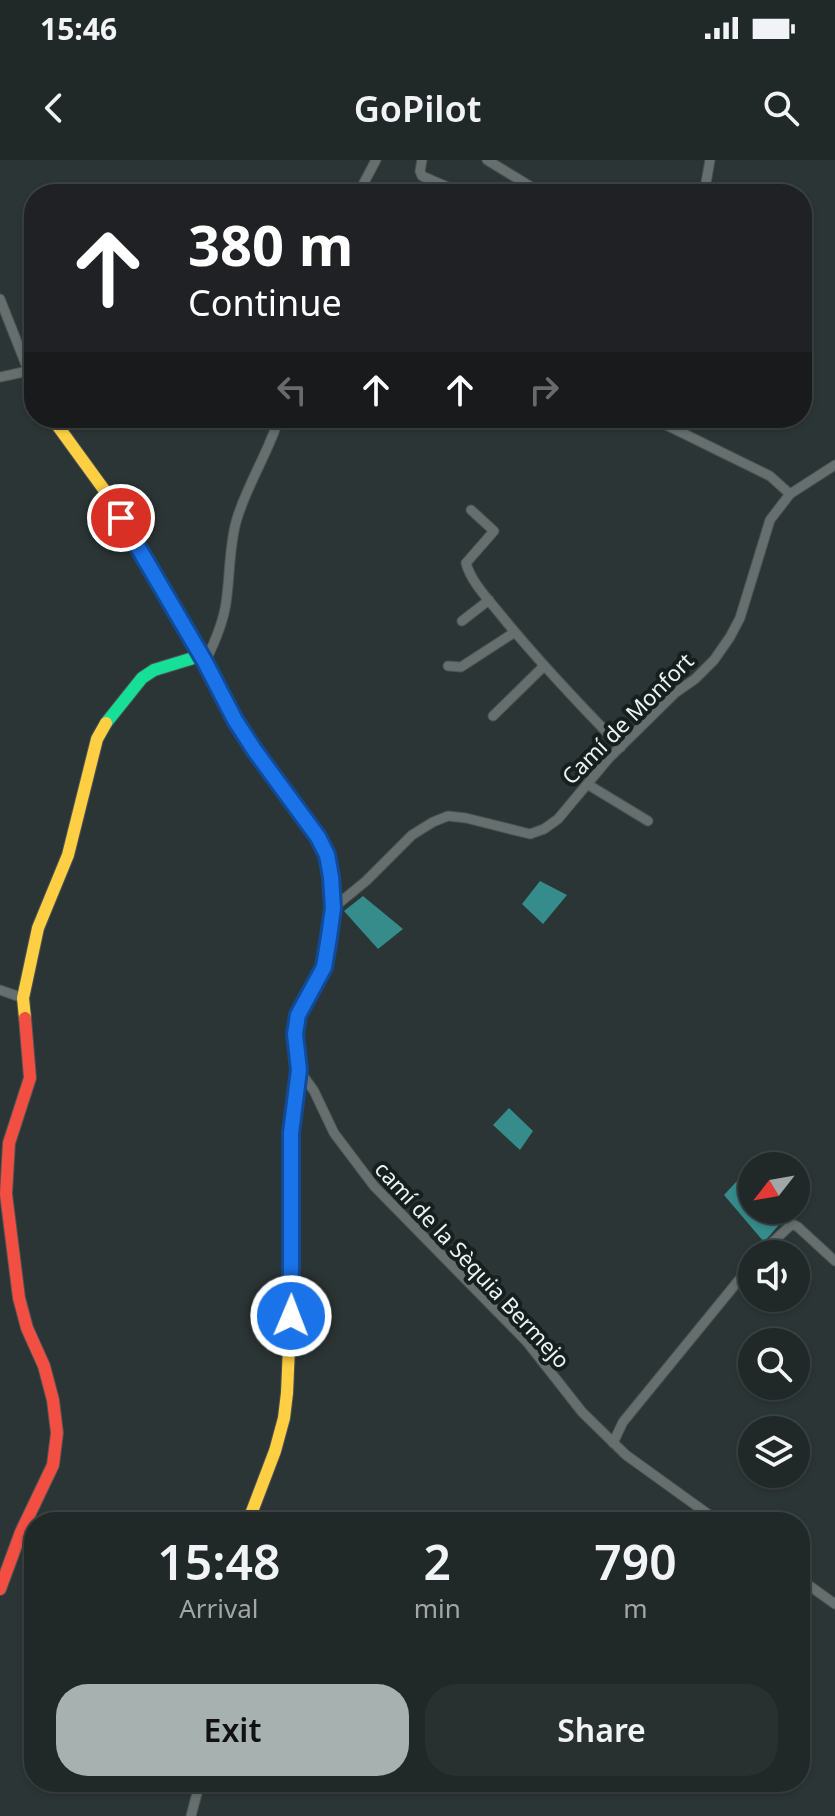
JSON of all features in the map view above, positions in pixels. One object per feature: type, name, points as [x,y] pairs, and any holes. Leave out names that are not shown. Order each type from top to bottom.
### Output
[{"type":"street","points":[[363,184],[376,160]]},
{"type":"street","points":[[422,160],[422,176],[441,184]]},
{"type":"street","points":[[487,160],[527,184]]},
{"type":"street","points":[[706,184],[710,160]]},
{"type":"street","points":[[0,299],[24,361]]},
{"type":"street","points":[[0,377],[24,372]]},
{"type":"street","points":[[59,428],[105,491],[170,600],[235,720],[318,837],[327,855],[331,877],[333,908],[324,967],[298,1015],[295,1034],[299,1070],[291,1133],[292,1290],[284,1418],[252,1512]]},
{"type":"street","points":[[31,1512],[53,1465],[57,1433],[44,1366],[27,1328],[19,1298],[6,1194],[9,1143],[30,1078],[23,998],[38,928],[68,855],[97,739],[108,720],[142,678],[154,670],[203,659],[216,638],[226,606],[236,523],[276,428]]},
{"type":"street","points":[[672,428],[770,476],[790,494]]},
{"type":"street","name":"Camí de Monfort","points":[[333,908],[366,881],[412,835],[448,816],[530,834],[558,819],[621,747],[675,693],[714,660],[730,637],[747,598],[770,520],[790,494],[835,465]]},
{"type":"street","points":[[471,510],[494,531],[466,563],[469,572],[544,666],[621,747]]},
{"type":"street","points":[[462,621],[489,600]]},
{"type":"street","points":[[448,666],[461,667],[515,632]]},
{"type":"street","points":[[493,716],[544,666]]},
{"type":"street","points":[[587,784],[648,821]]},
{"type":"street","points":[[0,990],[23,998]]},
{"type":"street","name":"camí de la Sèquia Bermejo","points":[[299,1070],[314,1091],[334,1133],[374,1186],[527,1342],[582,1412],[613,1443],[705,1512]]},
{"type":"street","points":[[775,1240],[792,1224],[835,1261]]},
{"type":"street","points":[[613,1443],[623,1422],[738,1281]]},
{"type":"street","points":[[0,1589],[24,1526]]},
{"type":"street","points":[[810,1586],[835,1604]]},
{"type":"street","points":[[191,1816],[197,1792]]},
{"type":"water","points":[[540,881],[567,895],[543,924],[522,904]]},
{"type":"water","points":[[363,896],[403,929],[378,949],[344,911]]},
{"type":"water","points":[[509,1108],[533,1131],[520,1150],[493,1125]]},
{"type":"water","points":[[738,1180],[738,1211],[724,1195]]},
{"type":"water","points":[[749,1224],[780,1224],[766,1240]]},
{"type":"traffic: fast","points":[[106,723],[142,678],[154,670],[200,656]]},
{"type":"traffic: fast","points":[[252,744],[318,837],[327,855],[331,877],[333,908],[324,967],[298,1015],[295,1034],[299,1070],[291,1133],[292,1226]]},
{"type":"traffic: slow","points":[[59,428],[105,491],[252,744]]},
{"type":"traffic: slow","points":[[25,1018],[23,998],[38,928],[68,855],[97,739],[106,723]]},
{"type":"traffic: slow","points":[[252,1512],[284,1418],[292,1226]]},
{"type":"traffic: jam","points":[[25,1018],[30,1078],[9,1143],[6,1194],[19,1298],[27,1328],[44,1366],[57,1433],[53,1465],[31,1512]]},
{"type":"traffic: jam","points":[[0,1589],[24,1526]]},
{"type":"route","points":[[121,518],[235,720],[318,837],[327,855],[333,908],[324,967],[298,1015],[295,1034],[299,1070],[291,1133],[291,1316]]}]
